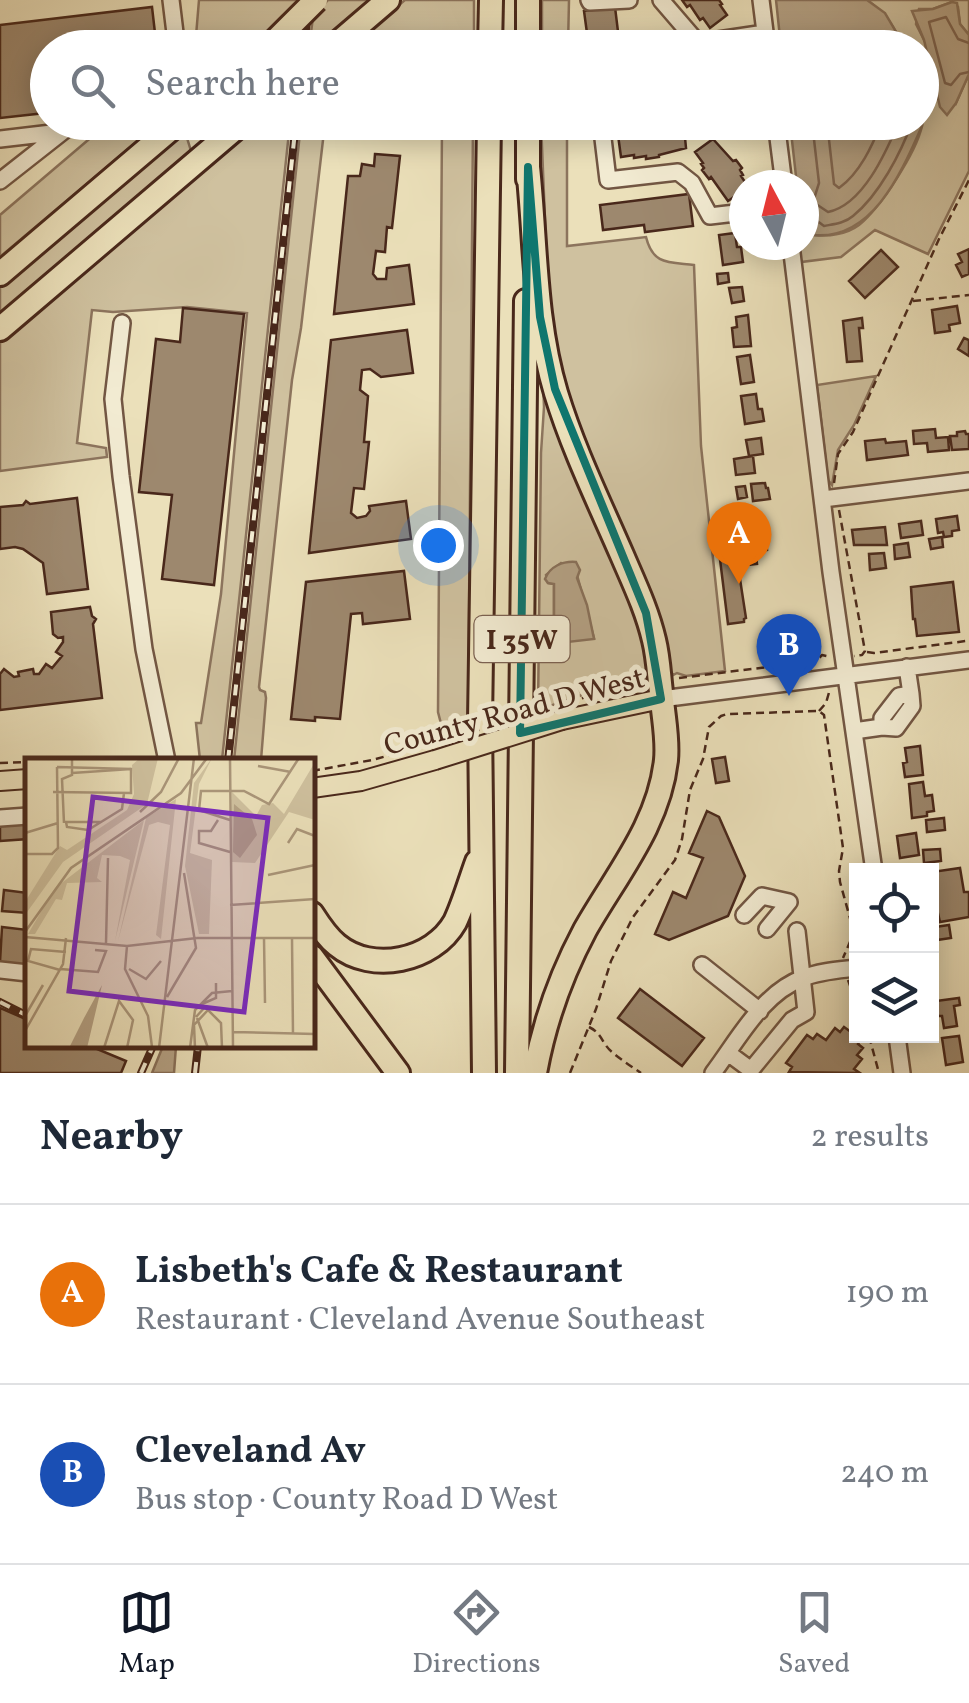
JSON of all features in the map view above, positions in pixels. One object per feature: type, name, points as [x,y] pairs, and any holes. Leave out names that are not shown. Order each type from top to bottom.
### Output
[{"type":"highway","points":[[286,30],[316,0]]},
{"type":"highway","points":[[353,30],[388,0]]},
{"type":"highway","points":[[490,0],[490,30]]},
{"type":"highway","points":[[528,0],[528,30]]},
{"type":"highway","points":[[0,274],[158,140]]},
{"type":"highway","points":[[0,329],[222,140]]},
{"type":"highway","name":"I 35W","points":[[484,1073],[480,722],[489,140]]},
{"type":"highway","name":"I 35W","points":[[517,1073],[528,140]]},
{"type":"highway","points":[[528,167],[540,317],[555,389],[646,613],[655,642],[667,734],[658,801],[640,840],[570,959],[547,1021],[535,1073]]},
{"type":"highway","points":[[315,918],[336,945],[357,956],[384,961],[413,956],[437,942],[455,922],[481,849]]},
{"type":"highway","points":[[315,961],[398,1073]]},
{"type":"main road","name":"County Road D West","points":[[315,788],[436,760],[559,713],[661,690]]},
{"type":"main road","points":[[0,781],[25,779]]},
{"type":"street","points":[[171,0],[175,30]]},
{"type":"street","points":[[590,0],[629,0]]},
{"type":"street","points":[[661,0],[685,30]]},
{"type":"street","points":[[761,0],[765,30]]},
{"type":"street","points":[[0,138],[30,133]]},
{"type":"street","points":[[0,181],[53,140]]},
{"type":"street","points":[[603,140],[608,180],[678,172],[692,183],[710,216],[729,214]]},
{"type":"street","points":[[778,140],[782,170]]},
{"type":"street","points":[[793,260],[830,498],[846,675],[873,863]]},
{"type":"street","points":[[122,323],[113,398],[144,649],[167,758]]},
{"type":"street","points":[[830,498],[969,481]]},
{"type":"street","name":"County Road D West","points":[[661,690],[846,675],[969,660]]},
{"type":"street","points":[[854,731],[882,727],[882,718],[899,696],[910,694],[907,668]]},
{"type":"street","points":[[0,818],[25,816]]},
{"type":"street","points":[[744,915],[762,896],[789,902],[767,929]]},
{"type":"street","points":[[728,1053],[751,1072],[792,1020],[806,1012],[797,931]]},
{"type":"street","points":[[702,965],[760,1011]]},
{"type":"street","points":[[713,1073],[760,1011],[782,989],[802,978],[849,968]]},
{"type":"street","points":[[0,970],[25,974]]},
{"type":"street","points":[[898,1043],[902,1073]]},
{"type":"path","points":[[966,642],[864,653],[830,498],[838,454],[853,432],[969,180]]},
{"type":"path","points":[[911,301],[969,295]]},
{"type":"path","points":[[559,713],[616,688],[661,690],[816,661],[822,654],[826,658]]},
{"type":"path","points":[[819,710],[830,694]]},
{"type":"path","points":[[726,707],[727,714]]},
{"type":"path","points":[[570,1073],[610,961],[633,916],[675,860],[690,790],[703,760],[708,726],[727,714],[819,710]]},
{"type":"path","points":[[819,710],[826,726],[843,848],[840,882],[853,928],[843,959],[849,966]]},
{"type":"path","points":[[315,770],[372,760],[520,718]]},
{"type":"path","points":[[0,764],[25,762]]},
{"type":"path","points":[[588,1026],[598,1031],[606,1047],[641,1073]]},
{"type":"path","points":[[871,1043],[879,1073]]},
{"type":"highlighted area","points":[[528,167],[540,317],[555,389],[646,613],[661,699],[520,733],[528,206]]},
{"type":"shaded area","points":[[199,0],[300,0],[274,30],[196,30]]},
{"type":"shaded area","points":[[328,0],[375,0],[339,30],[311,30],[313,17]]},
{"type":"shaded area","points":[[405,0],[474,0],[474,30],[369,30]]},
{"type":"shaded area","points":[[542,0],[569,0],[568,30],[542,30]]},
{"type":"shaded area","points":[[867,0],[969,0],[969,35],[960,24],[958,7],[952,2],[919,9],[916,24],[919,30],[894,30]]},
{"type":"shaded area","points":[[939,69],[956,103],[969,74],[969,171],[928,254],[875,230],[841,257],[819,260],[819,235],[838,234],[859,225],[896,179],[917,140],[939,140]]},
{"type":"shaded area","points":[[88,140],[139,140],[0,257],[0,215]]},
{"type":"shaded area","points":[[176,140],[188,140],[190,155],[0,315],[0,285]]},
{"type":"shaded area","points":[[236,140],[288,140],[222,758],[200,758],[196,723],[201,723],[221,594],[247,313],[187,307],[92,310],[77,443],[106,448],[107,457],[0,471],[0,343]]},
{"type":"shaded area","points":[[299,140],[323,140],[259,687],[266,698],[261,758],[234,758]]},
{"type":"shaded area","points":[[442,140],[473,140],[468,731],[445,739],[438,712]]},
{"type":"shaded area","points":[[542,140],[567,140],[567,246],[646,237],[657,257],[694,265],[701,446],[725,671],[686,676],[673,675],[668,667],[589,458],[562,378],[549,315]]},
{"type":"shaded area","points":[[542,356],[623,577],[655,677],[538,710],[541,453]],"holes":[[[561,563],[577,575],[594,638],[554,631],[554,584],[548,583],[546,575]]]},
{"type":"shaded area","points":[[876,376],[838,450],[832,485],[828,480],[817,385]]},
{"type":"water","points":[[776,0],[867,0],[885,13],[895,30],[779,30]]},
{"type":"water","points":[[957,3],[960,24],[969,35],[969,74],[947,115],[939,103],[939,30],[920,30],[912,11]]},
{"type":"water","points":[[792,140],[916,140],[895,182],[869,215],[834,234],[819,235],[819,170],[795,170]]},
{"type":"water","points":[[576,562],[594,639],[559,643],[554,631],[554,584],[545,579],[558,565]]},
{"type":"water","points":[[162,1048],[176,1048],[174,1073],[152,1073]]},
{"type":"building","points":[[682,0],[719,0],[727,15],[710,28]]},
{"type":"building","points":[[152,7],[155,30],[30,30],[30,115],[0,118],[0,25]]},
{"type":"building","points":[[615,7],[618,30],[587,30],[584,11]]},
{"type":"building","points":[[619,140],[685,140],[686,148],[659,157],[621,157]]},
{"type":"building","points":[[714,140],[742,168],[729,170],[728,201],[702,170],[703,163],[695,152]]},
{"type":"building","points":[[375,154],[400,156],[392,228],[387,227],[385,252],[376,251],[373,274],[377,279],[386,279],[387,268],[409,265],[414,304],[334,314],[348,176],[360,176],[362,164],[374,166]]},
{"type":"building","points":[[689,194],[693,226],[645,232],[644,225],[603,230],[600,205]]},
{"type":"building","points":[[729,234],[729,260],[743,262],[723,265],[719,235]]},
{"type":"building","points":[[969,249],[969,274],[962,277],[956,265],[962,262],[958,254]]},
{"type":"building","points":[[881,250],[898,267],[865,298],[849,281]]},
{"type":"building","points":[[728,273],[729,282],[718,284],[717,274]]},
{"type":"building","points":[[742,287],[744,301],[732,303],[729,288]]},
{"type":"building","points":[[957,306],[960,323],[949,325],[950,331],[935,333],[932,310]]},
{"type":"building","points":[[183,308],[244,314],[214,585],[162,579],[172,495],[139,492],[156,339],[180,342]]},
{"type":"building","points":[[748,315],[751,346],[734,347],[732,328],[737,327],[736,317]]},
{"type":"building","points":[[862,318],[862,361],[847,362],[843,321]]},
{"type":"building","points":[[407,330],[413,373],[381,377],[370,369],[362,370],[360,390],[368,396],[364,442],[369,442],[364,489],[354,488],[351,513],[357,518],[366,516],[369,506],[406,501],[411,539],[309,553],[331,340]]},
{"type":"building","points":[[964,338],[969,340],[969,356],[958,349]]},
{"type":"building","points":[[750,355],[754,382],[741,384],[737,357]]},
{"type":"building","points":[[756,394],[764,421],[745,424],[741,396]]},
{"type":"building","points":[[935,429],[936,438],[948,437],[949,450],[928,452],[927,443],[914,444],[913,431]]},
{"type":"building","points":[[965,431],[969,434],[969,449],[952,450],[950,436]]},
{"type":"building","points":[[761,438],[763,454],[749,456],[746,440]]},
{"type":"building","points":[[885,439],[886,443],[906,441],[908,455],[867,460],[865,441]]},
{"type":"building","points":[[753,456],[755,473],[736,475],[734,459]]},
{"type":"building","points":[[765,483],[770,499],[753,501],[751,484]]},
{"type":"building","points":[[745,486],[747,497],[738,499],[736,487]]},
{"type":"building","points":[[77,498],[88,589],[47,594],[43,563],[23,549],[0,549],[0,507]]},
{"type":"building","points":[[957,516],[959,530],[952,531],[952,536],[938,533],[936,519]]},
{"type":"building","points":[[921,521],[923,535],[901,538],[899,524]]},
{"type":"building","points":[[885,527],[887,545],[854,545],[852,530]]},
{"type":"building","points":[[765,529],[767,550],[756,555],[757,564],[738,566],[746,618],[744,622],[728,624],[717,535]]},
{"type":"building","points":[[942,537],[943,547],[931,549],[929,539]]},
{"type":"building","points":[[908,543],[910,557],[895,559],[894,545]]},
{"type":"building","points":[[884,553],[886,568],[870,570],[869,554]]},
{"type":"building","points":[[404,571],[410,619],[363,624],[362,613],[351,614],[340,719],[291,719],[306,582]]},
{"type":"building","points":[[953,582],[959,632],[917,636],[911,587]]},
{"type":"building","points":[[90,607],[96,619],[93,624],[102,698],[0,710],[0,674],[4,669],[14,677],[19,676],[18,672],[33,669],[34,674],[39,674],[46,664],[52,668],[62,656],[56,652],[63,637],[53,634],[51,612]]},
{"type":"building","points":[[920,746],[923,775],[905,777],[905,748]]},
{"type":"building","points":[[725,757],[729,781],[716,783],[712,759]]},
{"type":"building","points":[[923,782],[925,796],[932,795],[934,811],[912,818],[909,784]]},
{"type":"building","points":[[707,811],[719,817],[745,876],[728,916],[669,940],[655,934],[673,892],[686,898],[703,858],[689,853]]},
{"type":"building","points":[[944,818],[945,830],[927,832],[926,820]]},
{"type":"building","points":[[25,823],[25,839],[0,841],[0,824]]},
{"type":"building","points":[[916,833],[919,855],[900,858],[897,836]]},
{"type":"building","points":[[940,849],[941,861],[924,863],[923,850]]},
{"type":"building","points":[[960,868],[964,892],[969,892],[969,917],[940,922],[939,871]]},
{"type":"building","points":[[4,890],[25,893],[25,913],[2,911]]},
{"type":"building","points":[[949,925],[951,938],[939,940],[939,926]]},
{"type":"building","points":[[2,927],[25,930],[25,965],[0,962]]},
{"type":"building","points":[[640,989],[704,1038],[682,1066],[618,1018]]},
{"type":"building","points":[[959,998],[960,1005],[954,1006],[957,1026],[944,1028],[939,1001]]},
{"type":"building","points":[[0,1008],[25,1019],[25,1048],[95,1048],[126,1061],[121,1073],[0,1073]]},
{"type":"building","points":[[844,1027],[849,1031],[849,1043],[859,1043],[863,1048],[857,1055],[862,1059],[854,1069],[860,1073],[789,1072],[792,1067],[786,1063],[807,1035],[813,1039],[817,1034],[826,1040],[835,1028],[840,1032]]},
{"type":"building","points":[[959,1036],[963,1062],[946,1065],[942,1038]]},
{"type":"railway","points":[[306,30],[309,0]]},
{"type":"railway","points":[[228,758],[294,140]]},
{"type":"railway","points":[[0,1002],[25,1014]]},
{"type":"railway","points":[[141,1073],[152,1048]]},
{"type":"railway","points":[[195,1073],[198,1048]]},
{"type":"place","name":"Lisbeth's Cafe & Restaurant","points":[[739,584]]},
{"type":"place","name":"Cleveland Av","points":[[789,696]]}]
